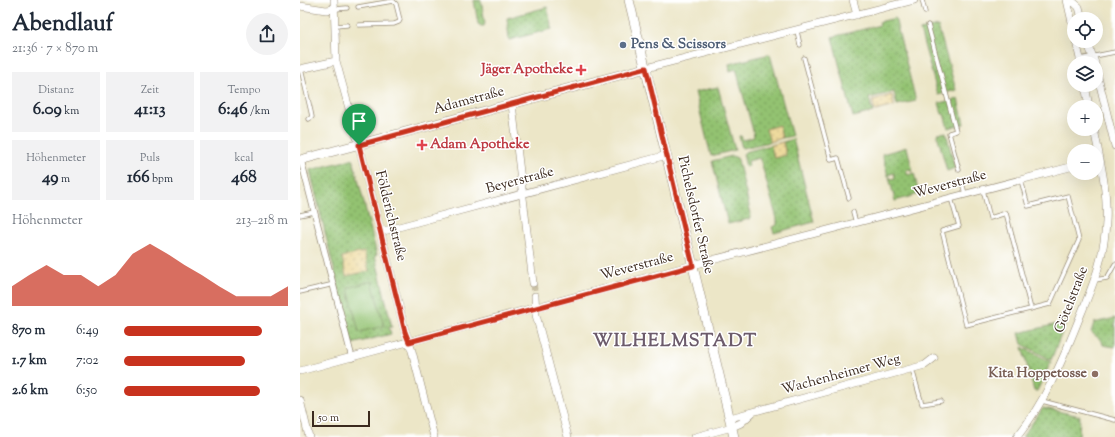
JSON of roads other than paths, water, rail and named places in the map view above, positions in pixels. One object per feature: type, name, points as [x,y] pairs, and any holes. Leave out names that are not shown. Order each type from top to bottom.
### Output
[{"type":"street","name":"Földerichstraße","points":[[334,0],[336,61],[359,145],[405,332],[412,351],[434,437]]},
{"type":"street","name":"Pichelsdorfer Straße","points":[[629,0],[734,437]]},
{"type":"street","points":[[853,0],[857,15]]},
{"type":"street","points":[[646,68],[914,0]]},
{"type":"street","points":[[1068,0],[1070,12]]},
{"type":"street","points":[[1071,0],[1078,7],[1080,12]]},
{"type":"street","points":[[300,6],[326,10],[335,9]]},
{"type":"street","points":[[300,69],[336,61]]},
{"type":"street","name":"Adamstraße","points":[[301,160],[646,68]]},
{"type":"street","points":[[1102,92],[1115,146]]},
{"type":"street","points":[[512,104],[533,283]]},
{"type":"street","name":"Beyerstraße","points":[[380,232],[667,156]]},
{"type":"street","points":[[301,160],[352,358]]},
{"type":"street","name":"Weverstraße","points":[[300,371],[1067,168]]},
{"type":"street","name":"Götelstraße","points":[[1017,437],[1042,401],[1062,362],[1095,280],[1101,260],[1106,222],[1106,201],[1103,175]]},
{"type":"street","points":[[534,296],[536,315],[568,437]]},
{"type":"street","name":"Wachenheimer Weg","points":[[695,437],[731,423],[741,424],[752,413],[912,369],[925,365],[934,358]]},
{"type":"street","points":[[300,400],[310,437]]},
{"type":"lane","points":[[922,0],[925,12]]},
{"type":"lane","points":[[358,7],[393,1],[396,4],[400,20],[394,24],[359,25]]},
{"type":"lane","points":[[335,9],[347,8]]},
{"type":"lane","points":[[335,26],[347,25]]},
{"type":"lane","points":[[928,25],[956,131],[949,133],[959,170]]},
{"type":"lane","points":[[796,31],[800,45]]},
{"type":"lane","points":[[1103,57],[1115,52]]},
{"type":"lane","points":[[804,58],[830,160],[838,158],[849,198]]},
{"type":"lane","points":[[300,69],[312,112],[312,117],[309,119]]},
{"type":"lane","points":[[951,198],[959,226],[942,232],[966,325],[1050,304],[1079,240],[1068,196],[1028,206],[1021,180]]},
{"type":"lane","points":[[962,182],[966,194]]},
{"type":"lane","points":[[983,190],[990,218],[1006,214],[1031,309]]},
{"type":"lane","points":[[300,215],[315,212]]},
{"type":"lane","points":[[852,212],[856,223]]},
{"type":"lane","points":[[1095,280],[1107,278],[1115,264]]},
{"type":"lane","points":[[300,292],[334,284]]},
{"type":"lane","points":[[912,369],[922,404],[940,401]]},
{"type":"lane","points":[[1042,401],[1115,420]]},
{"type":"tunnel","points":[[533,283],[535,296]]},
{"type":"place","name":"Pens & Scissors","points":[[623,45]]},
{"type":"place","name":"Jäger Apotheke","points":[[581,70]]},
{"type":"place","name":"Adam Apotheke","points":[[422,145]]},
{"type":"place","name":"Kita Hoppetosse","points":[[1095,374]]},
{"type":"district","name":"WILHELMSTADT","points":[[675,342]]}]
